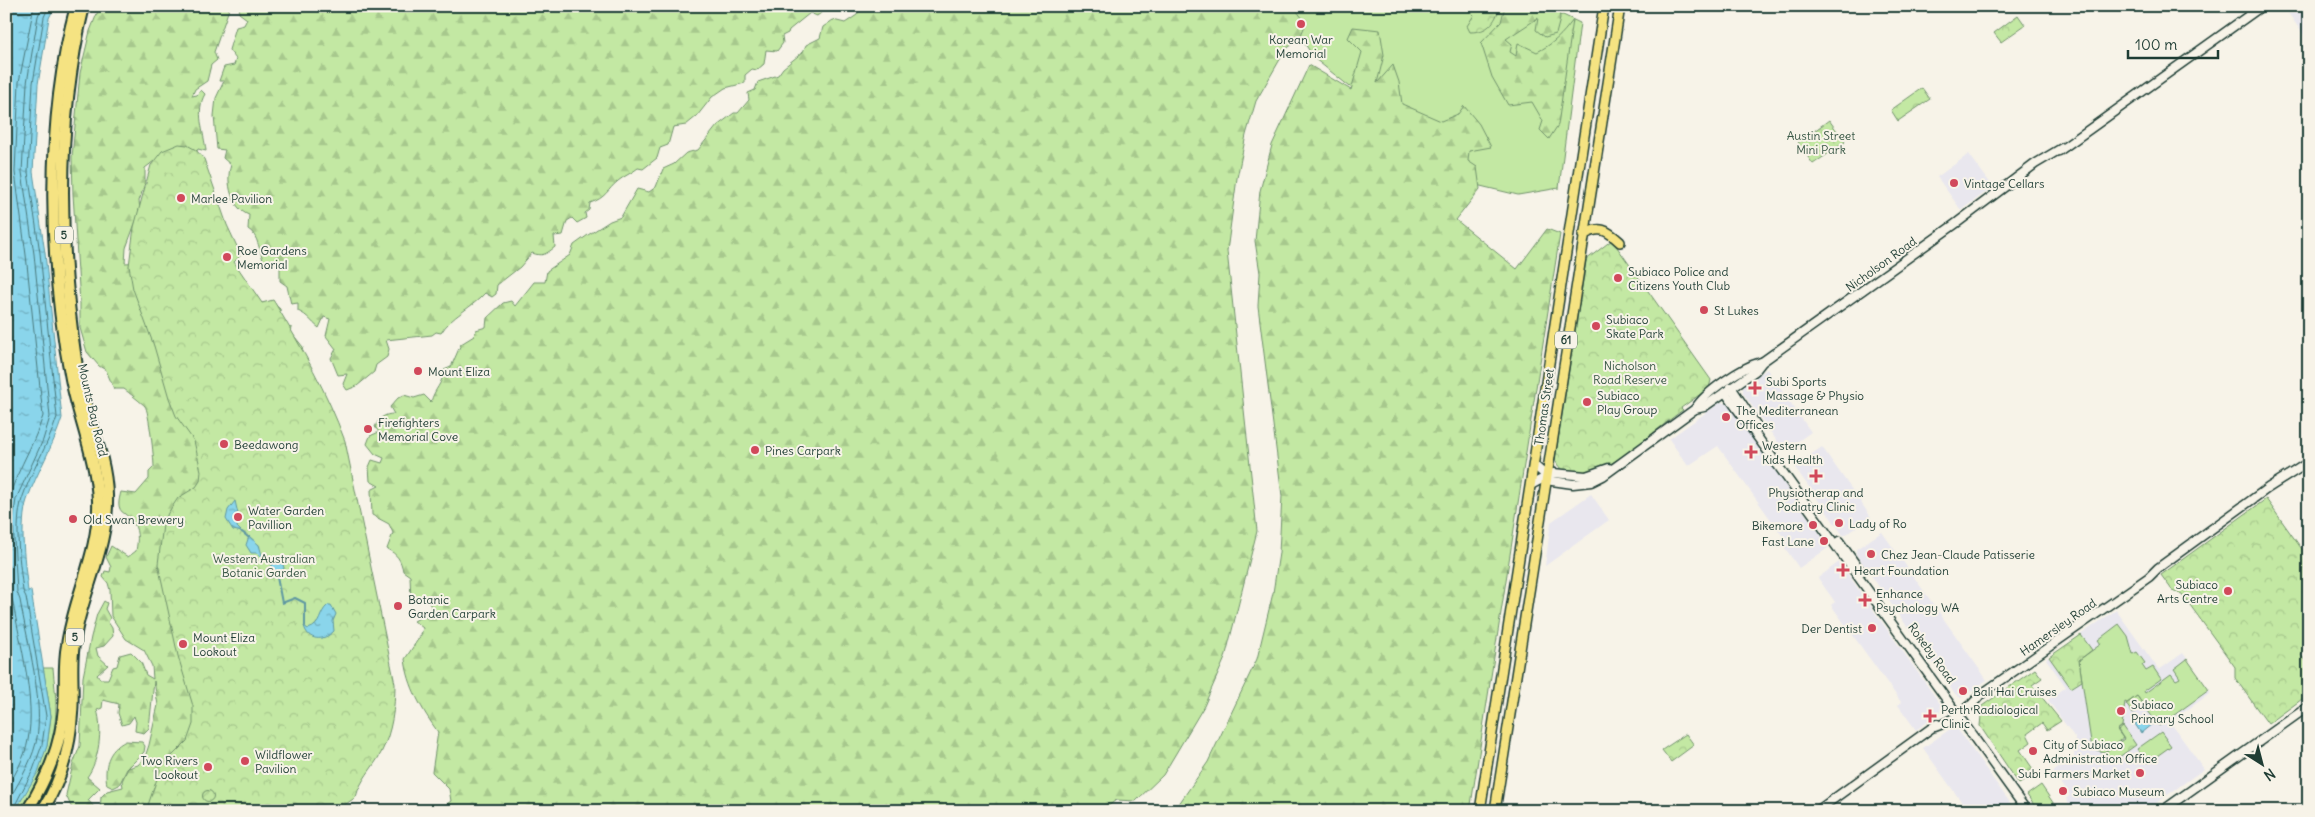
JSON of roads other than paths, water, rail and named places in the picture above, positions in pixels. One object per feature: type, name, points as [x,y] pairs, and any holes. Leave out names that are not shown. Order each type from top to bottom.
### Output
[{"type":"highway","name":"Mounts Bay Road","points":[[27,811],[45,780],[59,741],[64,704],[64,664],[67,640],[98,524],[96,478],[71,380],[56,270],[54,162],[60,98],[70,26],[76,6]]},
{"type":"highway","name":"Mounts Bay Road","points":[[42,811],[55,789],[66,757],[72,713],[75,637],[84,601],[98,563],[107,510],[102,462],[76,368],[62,189],[64,144],[77,34],[84,6]]},
{"type":"main road","name":"Thomas Street","points":[[1480,811],[1604,6]]},
{"type":"main road","name":"Thomas Street","points":[[1495,811],[1620,6]]},
{"type":"main road","name":"Nicholson Road","points":[[1531,485],[1553,473],[1586,476],[1616,465],[1695,409],[1704,407],[1728,387],[1755,371],[1762,362],[2040,161],[2062,148],[2262,6]]},
{"type":"main road","points":[[1583,235],[1601,228],[1620,242]]},
{"type":"main road","name":"Rokeby Road","points":[[1728,387],[2027,811]]},
{"type":"main road","name":"Hamersley Road","points":[[1817,811],[2149,577],[2158,568],[2264,491],[2309,462]]},
{"type":"main road","points":[[1534,465],[1548,477]]},
{"type":"main road","points":[[2162,811],[2309,706]]},
{"type":"water","points":[[6,6],[55,6],[49,18],[38,84],[33,172],[45,253],[62,418],[27,500],[23,521],[23,545],[28,591],[31,591],[51,716],[47,746],[38,772],[15,811],[6,811]]},
{"type":"water","points":[[235,501],[239,518],[237,527],[242,532],[233,530],[226,519],[228,510]]},
{"type":"water","points":[[249,536],[259,545],[263,558],[257,553],[251,553],[246,545]]},
{"type":"water","points":[[275,561],[282,561],[284,568],[277,577],[268,577],[266,574]]},
{"type":"water","points":[[328,605],[331,605],[336,614],[333,621],[334,631],[325,637],[312,637],[304,626],[308,629],[316,625]]},
{"type":"water","points":[[2148,717],[2152,724],[2141,733],[2135,724]]},
{"type":"waterway","points":[[242,532],[248,537]]},
{"type":"waterway","points":[[263,558],[272,564]]},
{"type":"waterway","points":[[277,577],[282,603],[295,598],[305,603],[305,626]]},
{"type":"place","name":"Korean War Memorial","points":[[1301,24]]},
{"type":"place","name":"Vintage Cellars","points":[[1954,183]]},
{"type":"place","name":"Marlee Pavilion","points":[[181,198]]},
{"type":"place","name":"Roe Gardens Memorial","points":[[227,257]]},
{"type":"place","name":"Subiaco Police and Citizens Youth Club","points":[[1618,278]]},
{"type":"place","name":"St Lukes","points":[[1704,310]]},
{"type":"place","name":"Subiaco Skate Park","points":[[1596,326]]},
{"type":"place","name":"Mount Eliza","points":[[418,371]]},
{"type":"place","name":"Subi Sports Massage & Physio","points":[[1755,388]]},
{"type":"place","name":"Subiaco Play Group","points":[[1587,402]]},
{"type":"place","name":"The Mediterranean Offices","points":[[1726,417]]},
{"type":"place","name":"Firefighters Memorial Cove","points":[[368,429]]},
{"type":"place","name":"Beedawong","points":[[224,444]]},
{"type":"place","name":"Pines Carpark","points":[[755,450]]},
{"type":"place","name":"Western Kids Health","points":[[1751,452]]},
{"type":"place","name":"Physiotherap and Podiatry Clinic","points":[[1816,476]]},
{"type":"place","name":"Water Garden Pavillion","points":[[238,517]]},
{"type":"place","name":"Old Swan Brewery","points":[[73,519]]},
{"type":"place","name":"Lady of Ro","points":[[1839,523]]},
{"type":"place","name":"Bikemore","points":[[1813,525]]},
{"type":"place","name":"Fast Lane","points":[[1824,541]]},
{"type":"place","name":"Chez Jean-Claude Patisserie","points":[[1871,554]]},
{"type":"place","name":"Heart Foundation","points":[[1843,570]]},
{"type":"place","name":"Subiaco Arts Centre","points":[[2228,591]]},
{"type":"place","name":"Enhance Psychology WA","points":[[1865,600]]},
{"type":"place","name":"Botanic Garden Carpark","points":[[398,606]]},
{"type":"place","name":"Der Dentist","points":[[1872,628]]},
{"type":"place","name":"Mount Eliza Lookout","points":[[183,644]]},
{"type":"place","name":"Bali Hai Cruises","points":[[1963,691]]},
{"type":"place","name":"Subiaco Primary School","points":[[2121,711]]},
{"type":"place","name":"Perth Radiological Clinic","points":[[1930,716]]},
{"type":"place","name":"City of Subiaco Administration Office","points":[[2033,751]]},
{"type":"place","name":"Wildflower Pavilion","points":[[245,761]]},
{"type":"place","name":"Two Rivers Lookout","points":[[208,767]]},
{"type":"place","name":"Subi Farmers Market","points":[[2140,773]]},
{"type":"place","name":"Subiaco Museum","points":[[2063,791]]},
{"type":"park label","name":"Austin Street Mini Park","points":[[1821,142]]},
{"type":"park label","name":"Nicholson Road Reserve","points":[[1630,372]]},
{"type":"park label","name":"Western Australian Botanic Garden","points":[[264,565]]}]
